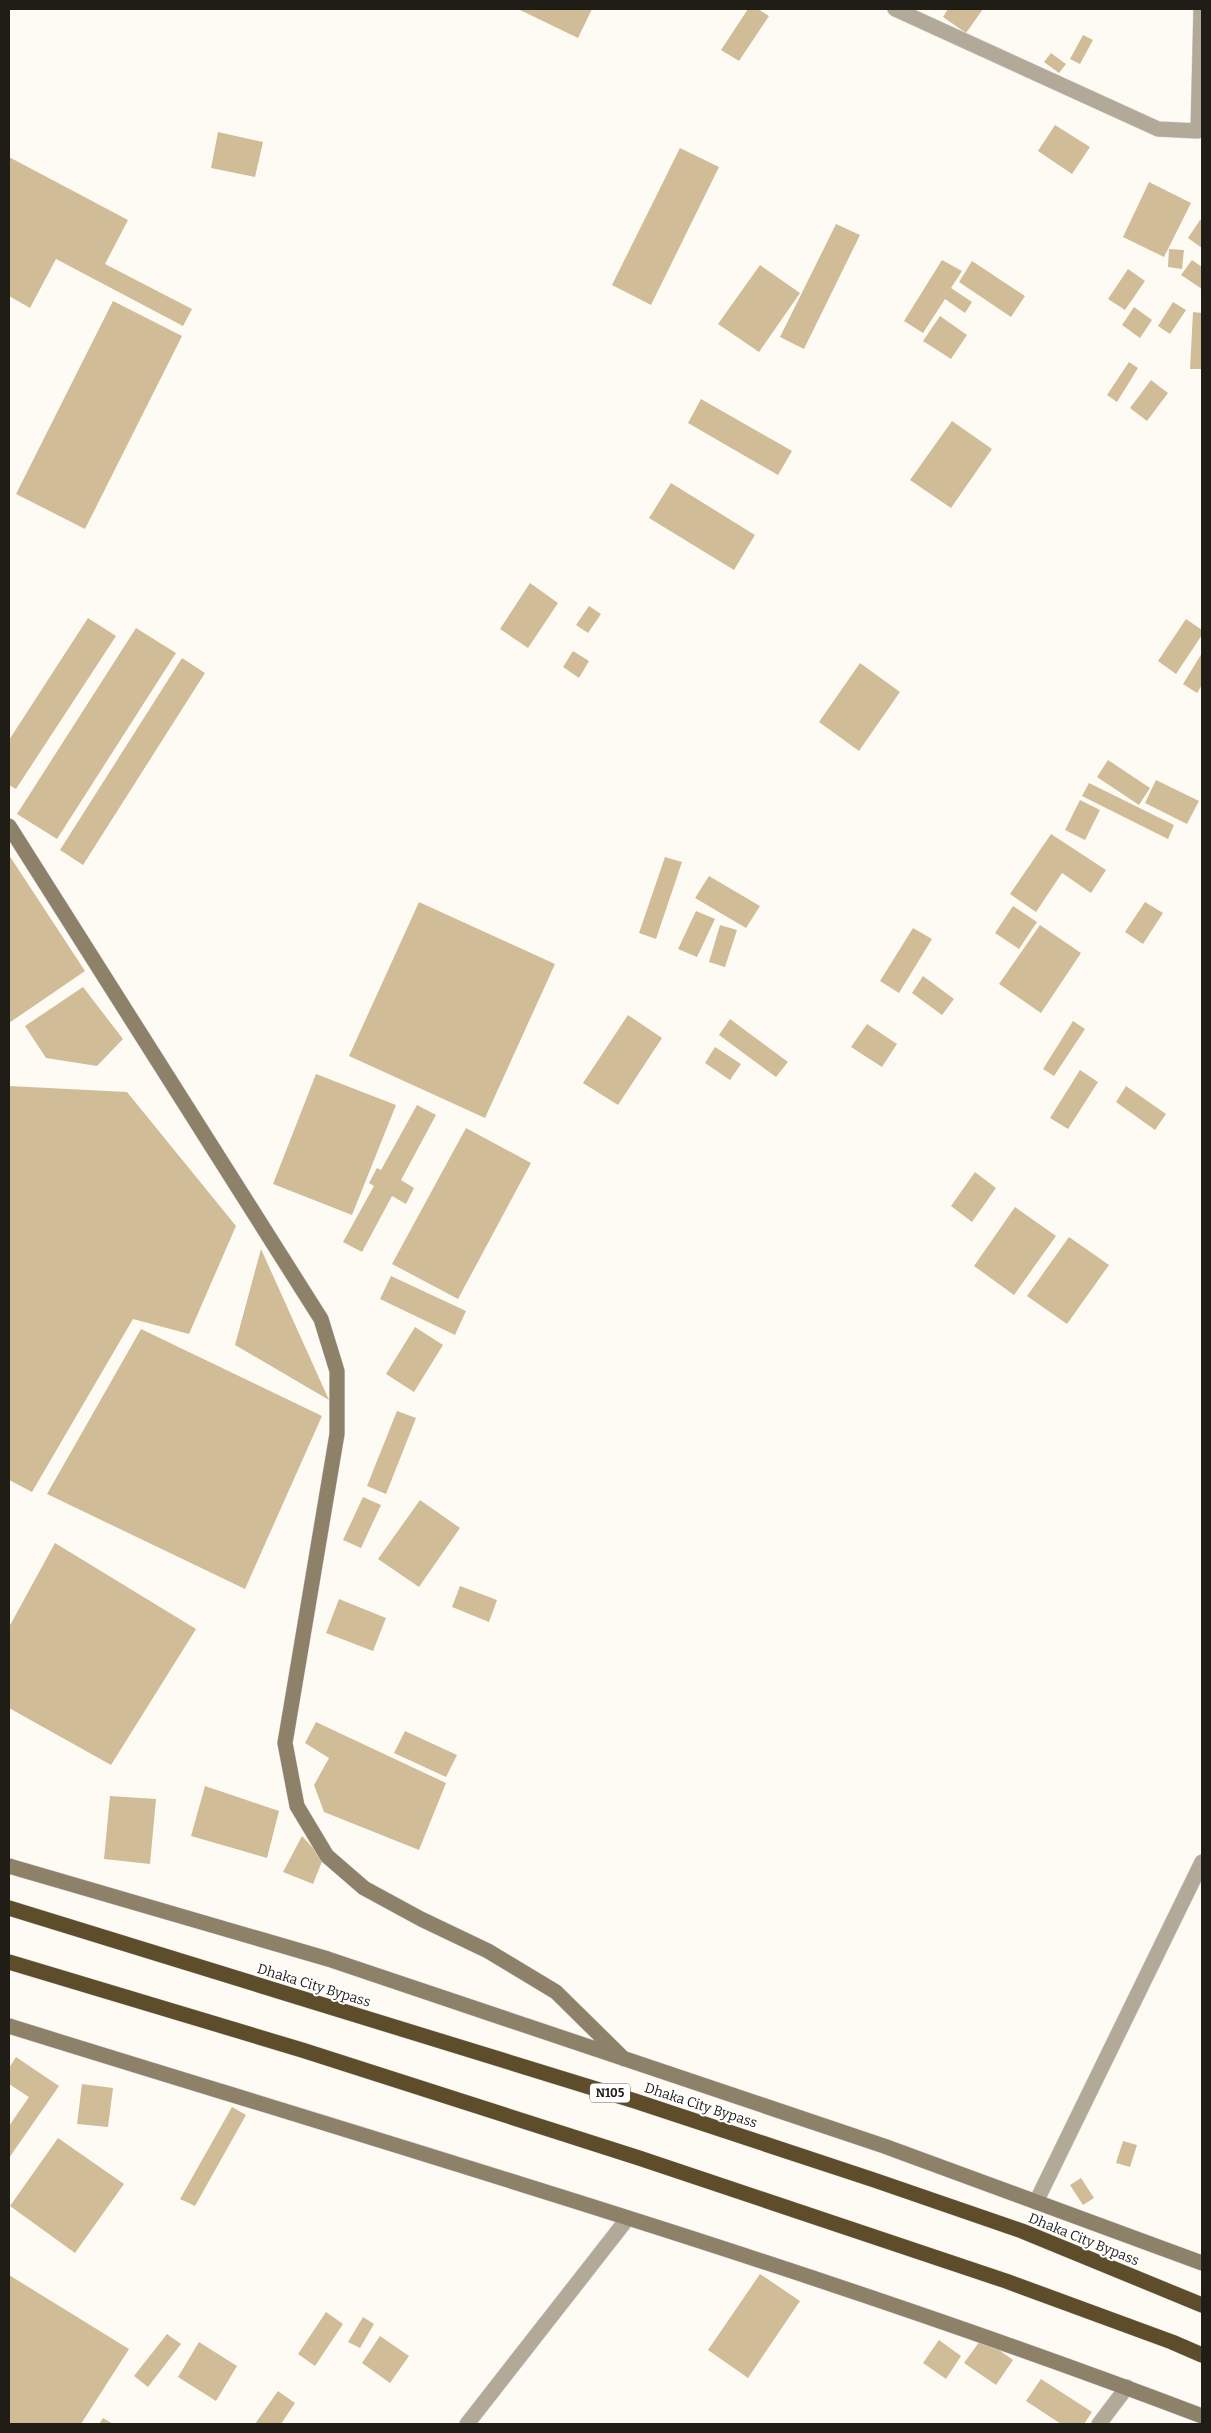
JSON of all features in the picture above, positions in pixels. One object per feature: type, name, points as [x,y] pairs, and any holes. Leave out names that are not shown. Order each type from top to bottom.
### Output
[{"type":"highway","name":"Dhaka City Bypass","points":[[9,1908],[626,2098],[874,2180],[1022,2231],[1202,2305]]},
{"type":"highway","points":[[9,1962],[302,2050],[639,2158],[1006,2280],[1202,2355]]},
{"type":"main road","points":[[9,826],[321,1319],[337,1371],[337,1434],[285,1743],[297,1806],[327,1856],[364,1888],[421,1919],[488,1951],[556,1992],[624,2059]]},
{"type":"main road","points":[[9,1866],[328,1959],[884,2146],[1202,2263]]},
{"type":"main road","points":[[9,2026],[628,2218],[838,2286],[1127,2387],[1202,2416]]},
{"type":"street","points":[[895,9],[1158,129],[1200,132],[1201,9]]},
{"type":"street","points":[[1036,2202],[1202,1862]]},
{"type":"street","points":[[467,2424],[628,2218]]},
{"type":"street","points":[[1099,2424],[1127,2387]]},
{"type":"building","points":[[518,9],[592,9],[578,38]]},
{"type":"building","points":[[748,9],[758,9],[769,16],[739,61],[721,50]]},
{"type":"building","points":[[948,9],[983,9],[966,33],[943,17]]},
{"type":"building","points":[[1083,35],[1093,40],[1080,64],[1070,59]]},
{"type":"building","points":[[1051,53],[1066,64],[1059,73],[1044,62]]},
{"type":"building","points":[[1055,125],[1090,147],[1072,174],[1038,151]]},
{"type":"building","points":[[218,132],[263,142],[255,177],[211,168]]},
{"type":"building","points":[[680,148],[719,167],[651,305],[612,285]]},
{"type":"building","points":[[9,157],[128,220],[105,264],[192,309],[183,326],[56,259],[30,308],[9,296]]},
{"type":"building","points":[[1149,182],[1191,203],[1164,257],[1123,237]]},
{"type":"building","points":[[1200,220],[1202,221],[1202,248],[1188,238]]},
{"type":"building","points":[[836,224],[860,235],[804,349],[780,337]]},
{"type":"building","points":[[1169,249],[1184,250],[1182,269],[1168,267]]},
{"type":"building","points":[[942,260],[962,271],[951,288],[972,302],[965,313],[945,299],[923,333],[904,321]]},
{"type":"building","points":[[1192,260],[1202,267],[1202,289],[1181,275]]},
{"type":"building","points":[[972,261],[1025,296],[1011,317],[959,282]]},
{"type":"building","points":[[760,265],[800,293],[759,352],[718,324]]},
{"type":"building","points":[[1128,269],[1145,281],[1125,310],[1108,299]]},
{"type":"building","points":[[113,301],[182,336],[85,529],[16,494]]},
{"type":"building","points":[[1173,302],[1186,310],[1170,334],[1158,326]]},
{"type":"building","points":[[1134,307],[1152,320],[1140,338],[1122,325]]},
{"type":"building","points":[[1193,312],[1202,313],[1202,369],[1190,369]]},
{"type":"building","points":[[940,316],[967,335],[951,359],[923,341]]},
{"type":"building","points":[[1129,362],[1138,368],[1117,402],[1107,395]]},
{"type":"building","points":[[1151,380],[1168,393],[1147,421],[1130,408]]},
{"type":"building","points":[[701,399],[792,451],[778,475],[688,423]]},
{"type":"building","points":[[952,421],[992,449],[951,508],[910,480]]},
{"type":"building","points":[[671,483],[755,535],[734,570],[649,518]]},
{"type":"building","points":[[530,583],[558,603],[528,648],[500,629]]},
{"type":"building","points":[[589,606],[601,614],[588,633],[576,625]]},
{"type":"building","points":[[88,618],[116,636],[16,789],[9,785],[9,740]]},
{"type":"building","points":[[1186,619],[1202,630],[1202,635],[1176,674],[1158,661]]},
{"type":"building","points":[[136,628],[176,653],[57,839],[17,814]]},
{"type":"building","points":[[573,651],[589,661],[579,678],[563,667]]},
{"type":"building","points":[[1202,653],[1202,685],[1197,693],[1183,684]]},
{"type":"building","points":[[182,658],[205,673],[83,865],[60,850]]},
{"type":"building","points":[[860,663],[900,692],[859,751],[819,722]]},
{"type":"building","points":[[1108,760],[1150,788],[1139,805],[1097,777]]},
{"type":"building","points":[[1156,780],[1199,801],[1187,824],[1145,803]]},
{"type":"building","points":[[1089,783],[1174,825],[1168,839],[1082,796]]},
{"type":"building","points":[[1080,800],[1100,810],[1085,840],[1065,830]]},
{"type":"building","points":[[1051,834],[1106,870],[1091,893],[1062,873],[1036,912],[1010,894]]},
{"type":"building","points":[[9,855],[85,971],[9,1023]]},
{"type":"building","points":[[665,857],[682,862],[656,939],[639,933]]},
{"type":"building","points":[[709,876],[760,906],[746,928],[695,898]]},
{"type":"building","points":[[419,902],[555,964],[485,1118],[349,1056]]},
{"type":"building","points":[[1145,902],[1163,913],[1143,944],[1125,932]]},
{"type":"building","points":[[1013,906],[1037,922],[1019,949],[995,933]]},
{"type":"building","points":[[696,911],[715,919],[697,957],[678,949]]},
{"type":"building","points":[[720,925],[737,930],[725,967],[709,962]]},
{"type":"building","points":[[1040,925],[1081,953],[1041,1013],[999,984]]},
{"type":"building","points":[[913,928],[932,939],[899,993],[880,981]]},
{"type":"building","points":[[923,976],[954,999],[942,1015],[912,993]]},
{"type":"building","points":[[83,987],[123,1039],[97,1066],[46,1058],[25,1026]]},
{"type":"building","points":[[628,1015],[662,1038],[618,1105],[583,1083]]},
{"type":"building","points":[[730,1019],[788,1062],[776,1077],[719,1035]]},
{"type":"building","points":[[1073,1021],[1085,1029],[1054,1076],[1043,1069]]},
{"type":"building","points":[[867,1024],[897,1044],[882,1067],[851,1047]]},
{"type":"building","points":[[715,1047],[741,1064],[730,1080],[705,1063]]},
{"type":"building","points":[[1080,1070],[1098,1082],[1068,1129],[1050,1118]]},
{"type":"building","points":[[316,1074],[396,1105],[352,1215],[273,1184]]},
{"type":"building","points":[[9,1086],[127,1092],[236,1226],[189,1334],[133,1319],[32,1492],[9,1480]]},
{"type":"building","points":[[1126,1086],[1166,1114],[1155,1130],[1116,1102]]},
{"type":"building","points":[[417,1105],[436,1115],[401,1180],[414,1188],[406,1204],[392,1196],[362,1252],[343,1242],[374,1186],[369,1183],[377,1168],[381,1170]]},
{"type":"building","points":[[466,1128],[531,1163],[458,1299],[392,1264]]},
{"type":"building","points":[[975,1172],[996,1188],[972,1222],[951,1206]]},
{"type":"building","points":[[1015,1207],[1056,1236],[1014,1295],[974,1266]]},
{"type":"building","points":[[1069,1237],[1109,1265],[1067,1324],[1027,1296]]},
{"type":"building","points":[[261,1249],[329,1400],[235,1345]]},
{"type":"building","points":[[391,1276],[466,1311],[455,1335],[380,1299]]},
{"type":"building","points":[[415,1327],[443,1345],[414,1392],[386,1374]]},
{"type":"building","points":[[141,1329],[322,1416],[245,1589],[47,1494]]},
{"type":"building","points":[[397,1411],[416,1418],[386,1494],[367,1486]]},
{"type":"building","points":[[363,1497],[381,1505],[361,1548],[343,1540]]},
{"type":"building","points":[[420,1500],[460,1528],[419,1587],[378,1559]]},
{"type":"building","points":[[55,1543],[196,1629],[111,1765],[9,1708],[9,1627]]},
{"type":"building","points":[[460,1586],[497,1600],[489,1622],[452,1607]]},
{"type":"building","points":[[339,1599],[386,1618],[373,1651],[326,1633]]},
{"type":"building","points":[[316,1722],[446,1783],[419,1850],[324,1812],[314,1785],[329,1758],[305,1743]]},
{"type":"building","points":[[405,1731],[457,1755],[446,1777],[394,1753]]},
{"type":"building","points":[[205,1786],[279,1811],[267,1858],[191,1836]]},
{"type":"building","points":[[110,1796],[156,1799],[150,1864],[104,1859]]},
{"type":"building","points":[[302,1836],[323,1859],[313,1884],[283,1872]]},
{"type":"building","points":[[16,2057],[59,2086],[9,2158],[9,2126],[29,2097],[9,2084],[9,2068]]},
{"type":"building","points":[[82,2084],[113,2088],[108,2127],[77,2124]]},
{"type":"building","points":[[232,2107],[246,2115],[195,2206],[180,2199]]},
{"type":"building","points":[[58,2138],[124,2184],[75,2253],[10,2206]]},
{"type":"building","points":[[1123,2141],[1137,2145],[1130,2167],[1116,2163]]},
{"type":"building","points":[[1081,2178],[1094,2198],[1083,2205],[1070,2185]]},
{"type":"building","points":[[760,2274],[800,2301],[748,2378],[708,2350]]},
{"type":"building","points":[[9,2275],[129,2349],[81,2424],[9,2424]]},
{"type":"building","points":[[326,2312],[343,2324],[315,2366],[298,2354]]},
{"type":"building","points":[[363,2317],[374,2324],[360,2348],[348,2342]]},
{"type":"building","points":[[167,2334],[181,2344],[148,2387],[134,2376]]},
{"type":"building","points":[[380,2336],[409,2356],[390,2383],[362,2363]]},
{"type":"building","points":[[982,2338],[1013,2360],[996,2385],[964,2363]]},
{"type":"building","points":[[939,2340],[961,2356],[946,2379],[923,2363]]},
{"type":"building","points":[[199,2342],[237,2366],[216,2401],[178,2377]]},
{"type":"building","points":[[1041,2379],[1092,2412],[1084,2424],[1061,2424],[1026,2401]]},
{"type":"building","points":[[278,2391],[295,2403],[281,2424],[255,2424]]},
{"type":"building","points":[[103,2418],[113,2424],[99,2424]]}]
